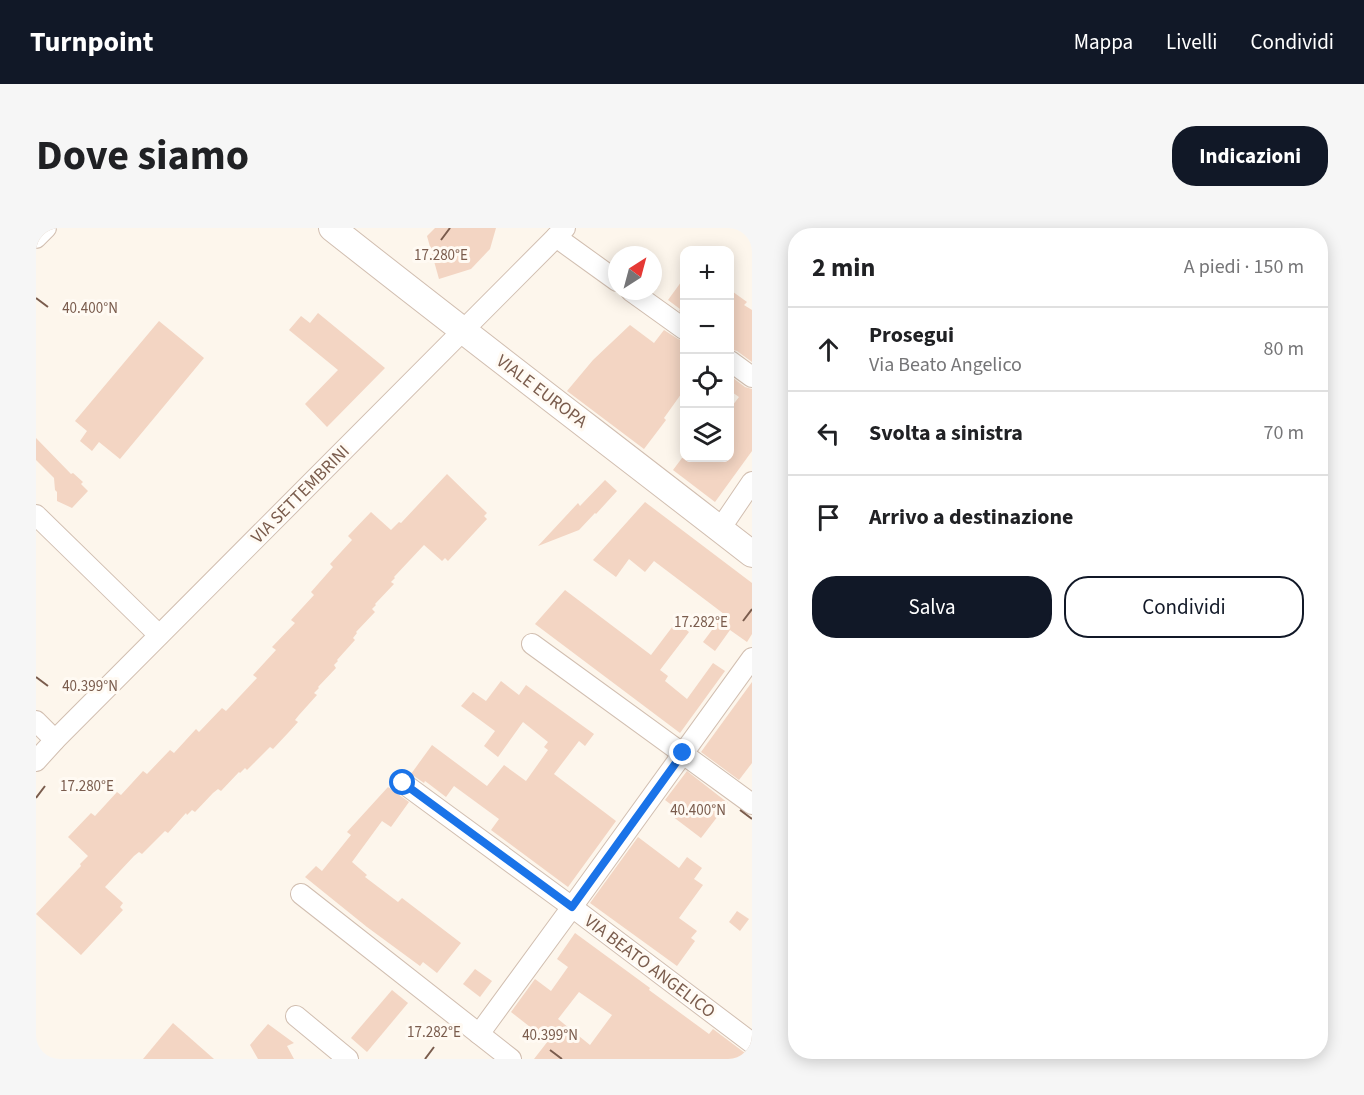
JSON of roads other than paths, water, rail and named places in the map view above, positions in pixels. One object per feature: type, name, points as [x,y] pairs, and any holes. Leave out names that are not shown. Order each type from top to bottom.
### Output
[{"type":"street","points":[[36,238],[46,228]]},
{"type":"street","name":"VIALE EUROPA","points":[[332,228],[752,554]]},
{"type":"street","points":[[560,232],[608,273]]},
{"type":"street","name":"VIA SETTEMBRINI","points":[[36,761],[159,634],[560,232]]},
{"type":"street","points":[[644,300],[680,326]]},
{"type":"street","points":[[734,364],[752,377]]},
{"type":"street","points":[[720,529],[752,482]]},
{"type":"street","points":[[36,515],[159,634]]},
{"type":"street","points":[[532,644],[752,804]]},
{"type":"street","points":[[479,1034],[752,658]]},
{"type":"street","points":[[36,721],[55,740]]},
{"type":"street","name":"VIA BEATO ANGELICO","points":[[403,783],[752,1043]]},
{"type":"street","points":[[301,894],[511,1059]]},
{"type":"street","points":[[296,1016],[348,1059]]}]
